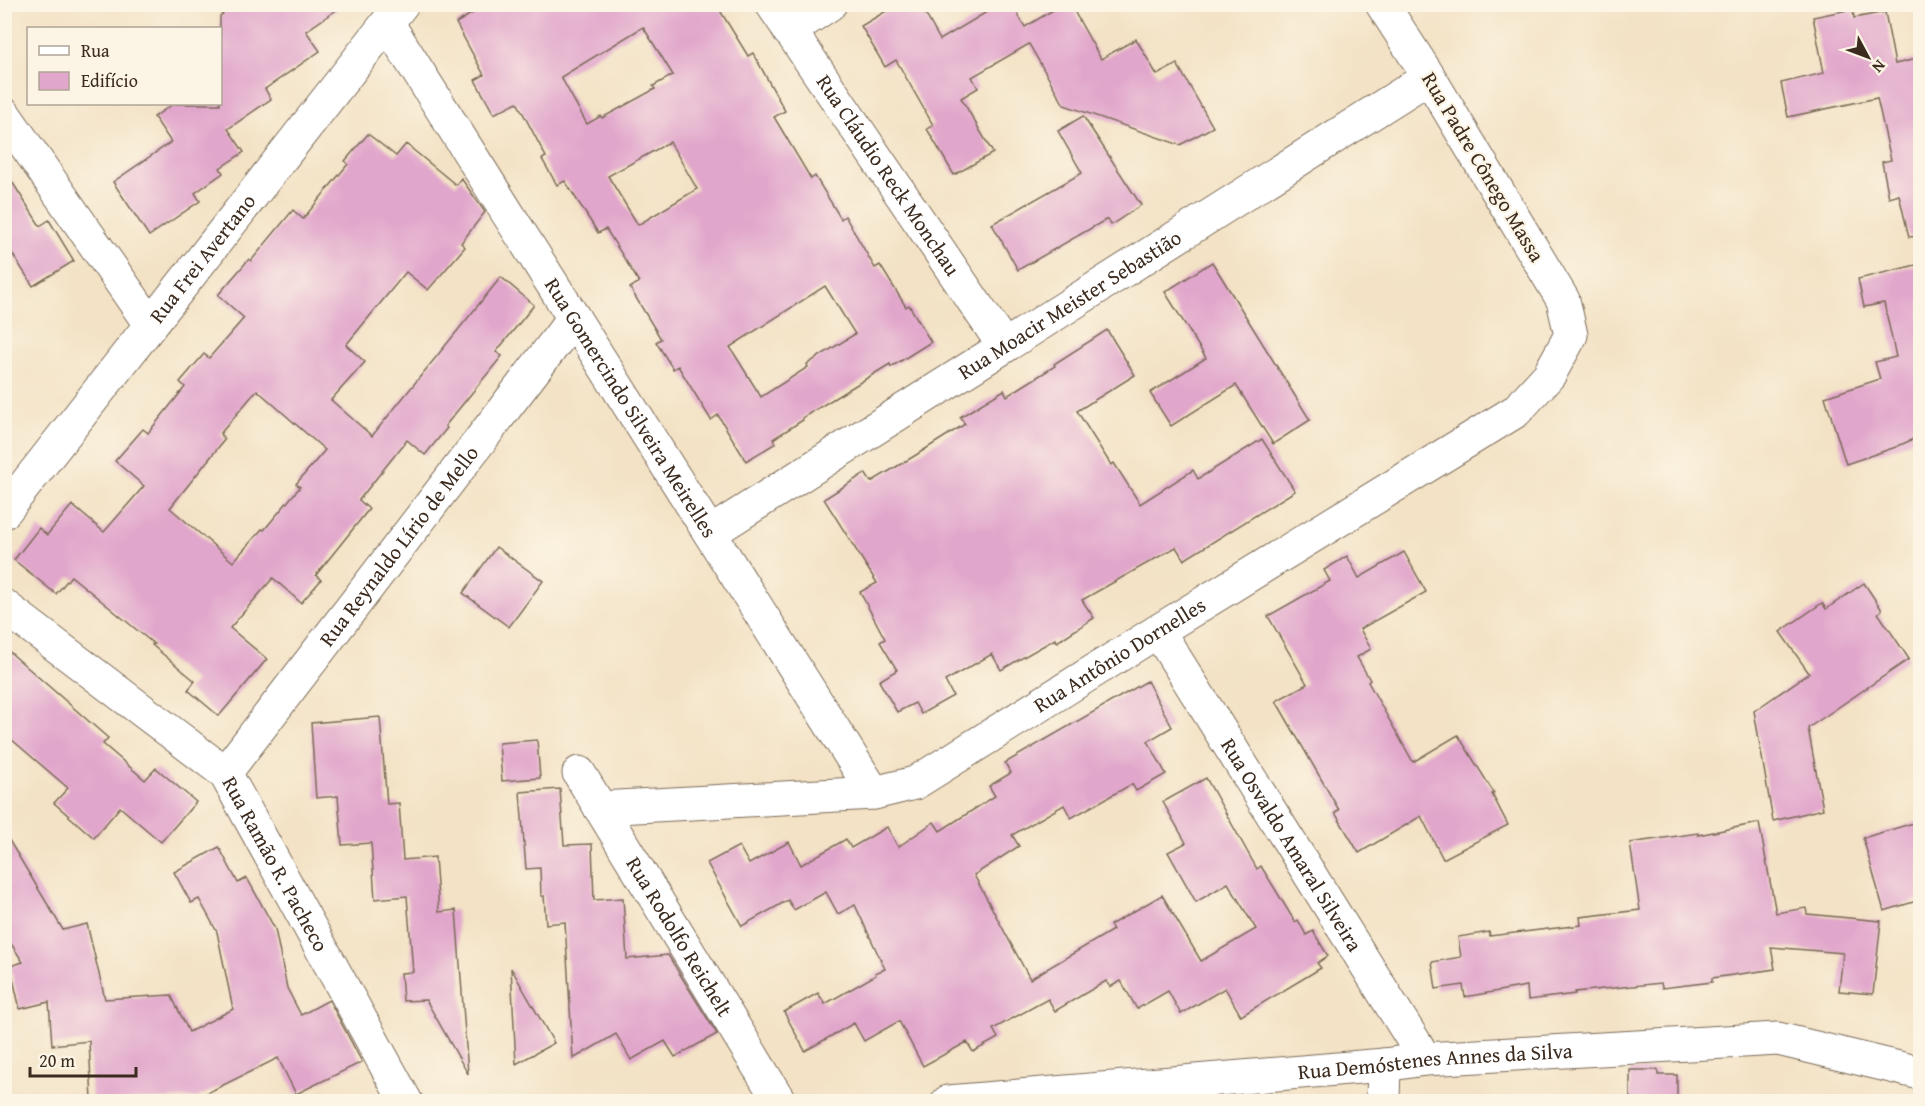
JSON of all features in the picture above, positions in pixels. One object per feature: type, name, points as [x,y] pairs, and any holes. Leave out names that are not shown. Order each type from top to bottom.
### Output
[{"type":"street","points":[[780,18],[830,4]]},
{"type":"street","name":"Rua Padre Cônego Massa","points":[[1382,4],[1429,77],[1563,300],[1571,335]]},
{"type":"street","name":"Rua Gomercindo Silveira Meirelles","points":[[395,14],[574,318],[874,793]]},
{"type":"street","name":"Rua Frei Avertano","points":[[4,512],[395,14]]},
{"type":"street","name":"Rua Cláudio Reck Monchau","points":[[780,18],[1004,346]]},
{"type":"street","name":"Rua Moacir Meister Sebastião","points":[[710,533],[1429,77]]},
{"type":"street","points":[[4,114],[150,324]]},
{"type":"street","name":"Rua Reynaldo Lírio de Mello","points":[[225,773],[574,318]]},
{"type":"street","name":"Rua Antônio Dornelles","points":[[600,808],[874,793],[915,783],[1516,411],[1549,375],[1571,335]]},
{"type":"street","name":"Rua Ramão R. Pacheco","points":[[4,606],[225,773],[406,1101]]},
{"type":"street","name":"Rua Osvaldo Amaral Silveira","points":[[1158,631],[1425,1059]]},
{"type":"street","name":"Rua Rodolfo Reichelt","points":[[579,773],[780,1101]]},
{"type":"street","name":"Rua Demóstenes Annes da Silva","points":[[948,1101],[1384,1065],[1425,1059],[1779,1039],[1920,1073]]},
{"type":"street","points":[[1383,1101],[1384,1065]]},
{"type":"building","points":[[237,4],[345,4],[306,31],[320,51],[265,89],[271,99],[228,129],[244,152],[220,168],[223,173],[195,193],[200,201],[149,236],[113,182],[171,142],[154,117],[172,105],[222,105],[220,16]]},
{"type":"building","points":[[488,4],[716,4],[748,56],[753,53],[785,111],[774,117],[811,179],[815,176],[841,219],[845,216],[875,268],[880,265],[906,307],[909,305],[931,342],[891,367],[890,364],[802,418],[803,420],[773,439],[776,443],[746,461],[718,415],[711,420],[678,366],[673,369],[656,342],[661,339],[630,288],[639,282],[606,229],[598,233],[565,181],[557,185],[542,159],[546,157],[517,102],[494,114],[475,80],[484,75],[456,23]],"holes":[[[643,27],[673,75],[653,86],[655,89],[587,124],[561,77]],[[670,142],[697,189],[638,225],[608,176]],[[825,286],[855,334],[807,364],[808,367],[761,397],[730,347]]]},
{"type":"building","points":[[898,4],[920,4],[940,40],[1000,4],[1012,4],[1025,27],[1063,4],[1070,4],[1101,59],[1136,39],[1157,75],[1177,64],[1213,127],[1180,145],[1064,105],[1029,44],[972,77],[978,88],[961,98],[993,153],[954,175],[927,129],[933,125],[896,60],[885,67],[861,26]]},
{"type":"building","points":[[1853,9],[1854,18],[1885,12],[1895,64],[1920,58],[1920,236],[1909,237],[1899,195],[1889,198],[1882,162],[1891,160],[1877,98],[1788,117],[1781,83],[1824,73],[1813,17]]},
{"type":"building","points":[[1083,116],[1141,205],[1111,225],[1107,219],[1018,270],[992,224],[1082,173],[1058,131]]},
{"type":"building","points":[[368,134],[396,156],[406,144],[456,185],[461,178],[485,212],[461,243],[465,247],[428,290],[406,272],[346,345],[365,362],[331,400],[372,436],[501,277],[534,305],[496,352],[502,356],[445,426],[447,428],[425,455],[407,440],[359,500],[369,509],[316,575],[321,580],[301,603],[273,578],[230,628],[267,659],[219,716],[188,690],[195,681],[71,576],[56,594],[14,560],[39,528],[47,535],[72,505],[104,532],[144,486],[115,461],[143,429],[148,433],[185,387],[180,382],[204,354],[209,358],[244,318],[218,295],[249,259],[251,261],[293,210],[303,219],[348,164],[345,161]],"holes":[[[257,390],[325,450],[296,484],[300,487],[233,562],[170,508],[225,439],[220,434]]]},
{"type":"building","points":[[4,169],[40,226],[49,220],[74,261],[33,286],[4,241]]},
{"type":"building","points":[[1212,262],[1310,420],[1273,444],[1236,385],[1171,426],[1150,393],[1206,358],[1165,292]]},
{"type":"building","points":[[1920,264],[1920,436],[1846,464],[1825,397],[1880,379],[1875,362],[1896,357],[1884,303],[1864,307],[1858,279]]},
{"type":"building","points":[[1107,330],[1135,375],[1077,411],[1111,465],[1114,463],[1140,504],[1193,470],[1198,479],[1262,439],[1295,491],[1184,560],[1176,547],[1082,600],[1094,618],[1057,642],[1055,639],[1001,670],[992,654],[945,681],[953,696],[921,714],[915,703],[897,712],[879,681],[897,670],[880,642],[885,639],[860,592],[877,583],[824,499],[865,473],[871,482],[965,424],[960,417],[1004,390],[1007,396]]},
{"type":"building","points":[[496,547],[543,581],[509,627],[463,593]]},
{"type":"building","points":[[1404,552],[1426,592],[1360,629],[1371,649],[1357,657],[1370,680],[1368,682],[1413,762],[1458,735],[1494,793],[1492,794],[1508,825],[1443,859],[1421,816],[1359,853],[1335,813],[1339,810],[1276,701],[1307,684],[1268,616],[1330,581],[1324,570],[1347,556],[1359,578]]},
{"type":"building","points":[[1864,583],[1882,610],[1878,613],[1909,659],[1808,728],[1823,809],[1773,821],[1754,711],[1809,673],[1780,632],[1822,603],[1826,609]]},
{"type":"building","points":[[4,647],[108,738],[103,744],[145,780],[156,768],[196,802],[161,842],[120,807],[94,838],[54,803],[68,788],[4,733]]},
{"type":"building","points":[[1147,681],[1172,727],[1148,741],[1166,774],[1136,791],[1132,784],[1071,818],[1064,805],[1012,835],[1019,846],[974,875],[1030,979],[1113,930],[1110,925],[1162,895],[1201,961],[1256,929],[1228,883],[1196,902],[1168,852],[1186,843],[1163,802],[1206,778],[1257,869],[1261,866],[1295,922],[1298,920],[1306,935],[1313,931],[1328,956],[1317,963],[1321,968],[1241,1016],[1225,988],[1181,1014],[1168,991],[1137,1009],[1121,981],[1110,987],[1106,981],[1055,1011],[1048,999],[993,1029],[998,1038],[973,1052],[967,1042],[923,1066],[899,1021],[864,1041],[854,1023],[805,1051],[784,1012],[818,993],[825,1004],[885,969],[855,905],[838,914],[826,892],[794,910],[788,900],[742,926],[707,863],[739,846],[749,864],[789,842],[801,865],[846,839],[851,848],[887,827],[898,847],[934,822],[940,831],[995,796],[989,786],[1011,773],[1005,763]]},
{"type":"building","points":[[380,717],[387,804],[399,803],[403,860],[435,857],[439,912],[456,910],[468,1074],[426,1000],[403,1001],[401,973],[413,972],[407,896],[375,899],[371,843],[342,845],[338,796],[316,798],[311,723]]},
{"type":"building","points":[[537,740],[540,778],[502,781],[499,743]]},
{"type":"building","points":[[560,789],[564,845],[592,844],[594,900],[623,898],[627,959],[668,955],[717,1034],[675,1057],[665,1041],[631,1060],[616,1034],[573,1059],[565,922],[546,924],[544,896],[541,896],[540,868],[526,869],[520,792]]},
{"type":"building","points":[[1920,821],[1920,900],[1884,911],[1863,838]]},
{"type":"building","points":[[1759,823],[1776,913],[1806,908],[1807,914],[1881,921],[1873,994],[1839,991],[1843,953],[1771,947],[1775,969],[1712,978],[1712,982],[1662,988],[1661,983],[1575,992],[1575,994],[1528,1000],[1527,986],[1465,997],[1463,985],[1436,989],[1432,962],[1461,957],[1458,937],[1489,932],[1490,936],[1581,925],[1580,917],[1640,910],[1630,843],[1698,833],[1698,835]]},
{"type":"building","points":[[4,832],[63,930],[87,924],[105,999],[171,995],[189,1032],[233,1009],[217,932],[199,899],[191,903],[174,872],[219,847],[238,883],[247,878],[275,929],[287,988],[301,1015],[329,1000],[362,1062],[296,1094],[278,1058],[197,1098],[92,1101],[89,1041],[52,1045],[49,1002],[20,1009],[10,966],[23,962],[4,933]]},
{"type":"building","points":[[511,968],[554,1043],[516,1064]]},
{"type":"building","points":[[1630,1070],[1658,1070],[1658,1075],[1677,1075],[1677,1101],[1630,1101]]}]
